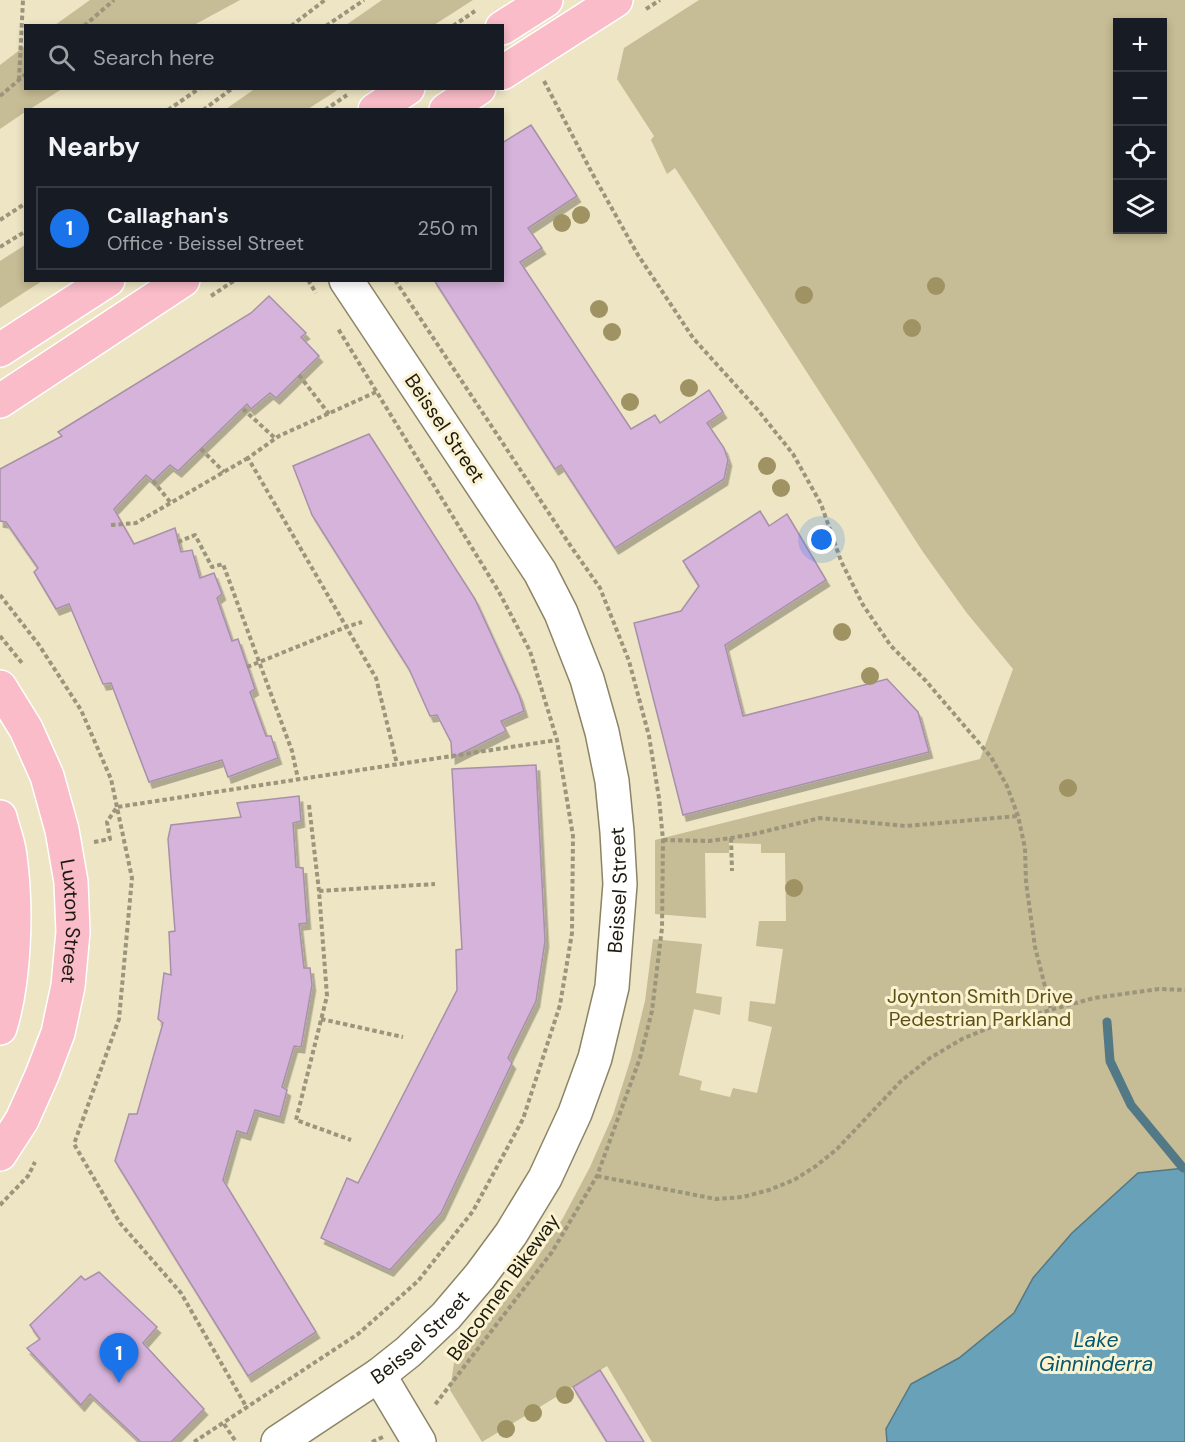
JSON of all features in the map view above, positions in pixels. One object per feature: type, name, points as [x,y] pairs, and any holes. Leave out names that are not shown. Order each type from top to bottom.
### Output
[{"type":"main road","points":[[504,27],[546,0]]},
{"type":"main road","points":[[504,72],[616,0]]},
{"type":"main road","points":[[362,102],[401,90]]},
{"type":"main road","points":[[449,108],[476,90]]},
{"type":"main road","points":[[0,350],[105,282]]},
{"type":"main road","points":[[0,401],[180,282]]},
{"type":"main road","name":"Luxton Street","points":[[0,687],[26,729],[53,798],[62,830],[71,882],[73,932],[68,986],[58,1033],[22,1120],[0,1154]]},
{"type":"main road","points":[[0,817],[10,856],[14,914],[12,964],[0,1028]]},
{"type":"street","name":"Beissel Street","points":[[278,1442],[379,1376],[408,1352],[446,1316],[511,1234],[545,1178],[575,1113],[595,1058],[612,987],[620,884],[612,781],[602,732],[587,679],[561,613],[540,572],[347,282]]},
{"type":"street","points":[[379,1376],[424,1427]]},
{"type":"path","points":[[19,80],[23,0]]},
{"type":"path","points":[[86,24],[114,0]]},
{"type":"path","points":[[294,24],[325,0]]},
{"type":"path","points":[[329,24],[364,0]]},
{"type":"path","points":[[0,96],[24,76]]},
{"type":"path","points":[[542,77],[592,173],[644,264],[693,338],[758,409],[793,454],[821,504],[842,561],[863,605],[891,646],[926,681],[991,757],[1007,786],[1018,816],[1025,848],[1026,882],[1035,947],[1051,1010],[1094,998],[1159,989],[1185,990]]},
{"type":"path","points":[[171,108],[197,90]]},
{"type":"path","points":[[206,108],[231,90]]},
{"type":"path","points":[[334,108],[362,102]]},
{"type":"path","points":[[0,220],[24,204]]},
{"type":"path","points":[[0,248],[24,232]]},
{"type":"path","points":[[309,282],[321,301]]},
{"type":"path","points":[[194,1442],[352,1338],[418,1281],[473,1211],[524,1119],[560,1005],[572,933],[573,836],[557,740],[530,651],[499,592],[333,321]]},
{"type":"path","points":[[299,375],[329,414]]},
{"type":"path","points":[[111,525],[136,523],[248,458],[276,439],[376,392]]},
{"type":"path","points":[[243,409],[276,439]]},
{"type":"path","points":[[201,449],[224,472]]},
{"type":"path","points":[[248,458],[376,678],[397,764]]},
{"type":"path","points":[[153,480],[171,503]]},
{"type":"path","points":[[178,542],[195,535],[212,567],[223,564],[292,752],[298,779]]},
{"type":"path","points":[[0,595],[39,645],[81,710],[111,779],[132,878],[119,1018],[74,1144],[120,1223],[181,1293],[246,1408]]},
{"type":"path","points":[[247,667],[362,622]]},
{"type":"path","points":[[93,842],[110,839],[107,822],[117,807],[557,740]]},
{"type":"path","points":[[309,805],[319,891],[327,996],[296,1120],[351,1140]]},
{"type":"path","points":[[663,840],[709,841],[754,834],[820,818],[906,826],[1018,816]]},
{"type":"path","points":[[730,838],[732,871]]},
{"type":"path","points":[[319,891],[435,884]]},
{"type":"path","name":"Belconnen Bikeway","points":[[424,1427],[552,1252],[597,1176],[716,1199],[743,1197],[769,1190],[794,1180],[837,1149],[901,1081],[930,1058],[962,1039],[996,1025],[1051,1010]]},
{"type":"path","points":[[321,1019],[403,1037]]},
{"type":"path","points":[[224,1424],[236,1442]]},
{"type":"green space","points":[[90,0],[240,0],[196,24],[56,24]]},
{"type":"green space","points":[[382,0],[473,0],[436,24],[347,24]]},
{"type":"green space","name":"Joynton Smith Drive Pedestrian Parkland","points":[[699,0],[1185,0],[1185,1168],[1138,1173],[1033,1278],[1014,1313],[959,1358],[911,1384],[886,1429],[887,1442],[652,1442],[607,1366],[482,1442],[450,1390],[455,1356],[497,1311],[532,1266],[563,1218],[590,1167],[613,1115],[631,1058],[645,1001],[653,939],[702,944],[696,993],[722,997],[720,1015],[694,1009],[679,1075],[702,1081],[700,1090],[730,1097],[733,1088],[757,1093],[772,1027],[748,1021],[750,1001],[775,1004],[783,949],[756,946],[759,921],[786,921],[785,853],[761,853],[761,844],[729,843],[729,853],[705,853],[706,918],[655,914],[655,840],[980,759],[1013,669],[966,612],[923,552],[675,168],[667,174],[651,140],[654,136],[617,79],[624,48]]},
{"type":"green space","points":[[24,47],[24,90],[60,90],[32,108],[24,108],[24,113],[0,129],[0,65]]},
{"type":"green space","points":[[253,90],[337,90],[310,108],[227,108]]},
{"type":"green space","points":[[24,246],[24,282],[40,282],[0,308],[0,261]]},
{"type":"water","name":"Lake Ginninderra","points":[[1185,1168],[1185,1442],[887,1442],[886,1429],[911,1384],[959,1358],[1014,1313],[1033,1278],[1072,1233],[1138,1173]]},
{"type":"building","points":[[531,125],[577,196],[528,228],[542,248],[520,262],[631,429],[655,415],[660,423],[709,390],[723,412],[707,423],[724,448],[728,460],[724,479],[615,548],[561,465],[555,469],[435,282],[504,282],[504,142]]},
{"type":"building","points":[[269,296],[306,333],[301,337],[319,356],[276,398],[270,393],[251,409],[247,404],[178,471],[170,465],[153,481],[146,475],[114,509],[134,544],[175,528],[181,552],[192,550],[200,578],[214,573],[222,594],[217,598],[232,641],[238,639],[255,689],[250,692],[266,736],[271,736],[278,758],[228,777],[222,760],[149,782],[111,683],[103,684],[69,604],[56,609],[34,572],[38,568],[6,522],[0,521],[0,469],[62,436],[58,432],[251,313]]},
{"type":"building","points":[[369,434],[475,599],[519,695],[524,711],[501,721],[506,731],[452,758],[451,742],[437,715],[430,716],[409,669],[312,515],[293,466]]},
{"type":"building","points":[[760,511],[769,526],[787,514],[826,580],[725,645],[743,716],[887,679],[918,712],[929,752],[683,815],[634,623],[681,611],[699,586],[683,561]]},
{"type":"building","points":[[536,765],[545,941],[536,1001],[508,1058],[512,1063],[441,1213],[390,1270],[321,1238],[347,1178],[358,1183],[457,990],[456,950],[462,949],[452,769]]},
{"type":"building","points":[[299,796],[301,821],[293,823],[296,867],[303,868],[307,923],[299,924],[304,968],[310,968],[312,985],[301,1047],[294,1046],[282,1087],[287,1090],[280,1117],[255,1110],[247,1134],[237,1131],[223,1180],[316,1332],[248,1376],[115,1161],[129,1114],[137,1114],[163,1023],[158,1019],[164,973],[171,975],[169,932],[175,931],[168,839],[171,825],[241,817],[237,803]]},
{"type":"building","points":[[99,1272],[157,1327],[143,1343],[204,1409],[171,1442],[141,1442],[90,1394],[81,1405],[27,1348],[40,1339],[30,1325],[81,1276],[85,1280]]},
{"type":"building","points":[[600,1370],[644,1442],[607,1442],[573,1387]]},
{"type":"waterway","points":[[1107,1022],[1110,1061],[1131,1105],[1183,1168]]},
{"type":"place","name":"Callaghan's","points":[[119,1383]]}]
